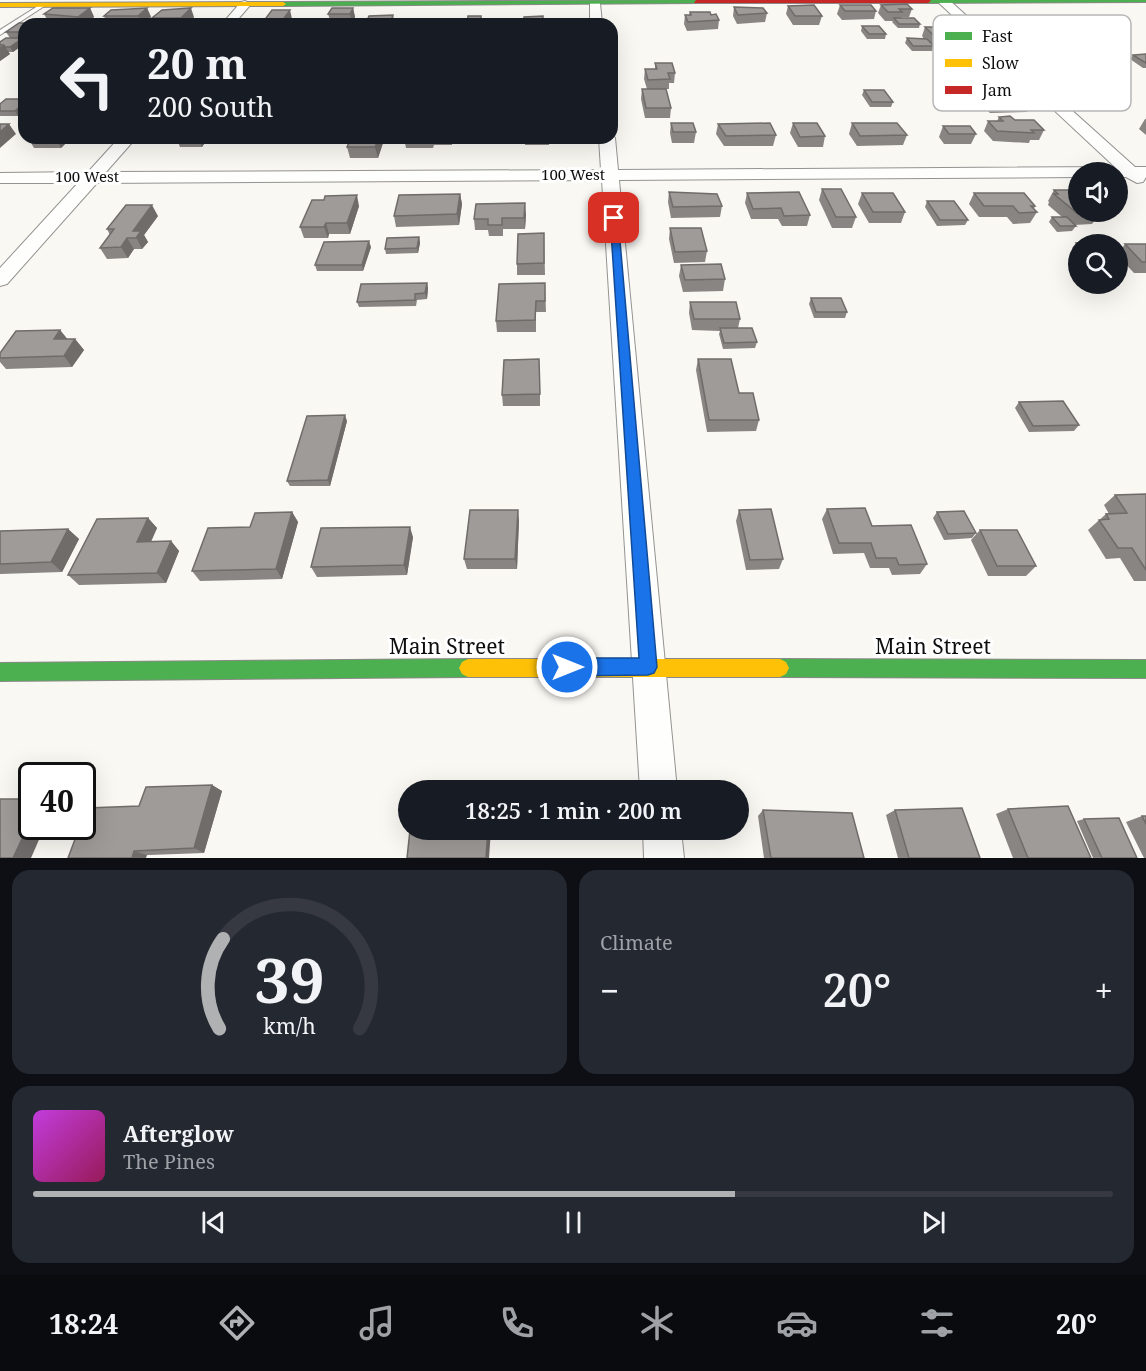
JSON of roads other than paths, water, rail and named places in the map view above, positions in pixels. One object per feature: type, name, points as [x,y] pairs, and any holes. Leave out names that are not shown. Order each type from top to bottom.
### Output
[{"type":"street","points":[[942,0],[959,15]]},
{"type":"street","points":[[0,5],[270,2],[1146,0]]},
{"type":"street","points":[[594,3],[595,18]]},
{"type":"street","points":[[233,18],[245,4]]},
{"type":"street","points":[[1069,111],[1139,172],[1146,186]]},
{"type":"street","points":[[0,280],[123,144]]},
{"type":"street","points":[[608,144],[657,780]]},
{"type":"street","name":"100 West","points":[[0,178],[1139,172]]},
{"type":"street","name":"Main Street","points":[[0,672],[648,667],[1146,669]]},
{"type":"street","points":[[663,840],[664,858]]},
{"type":"lane","points":[[23,18],[43,5]]},
{"type":"lane","points":[[0,33],[18,21]]}]
